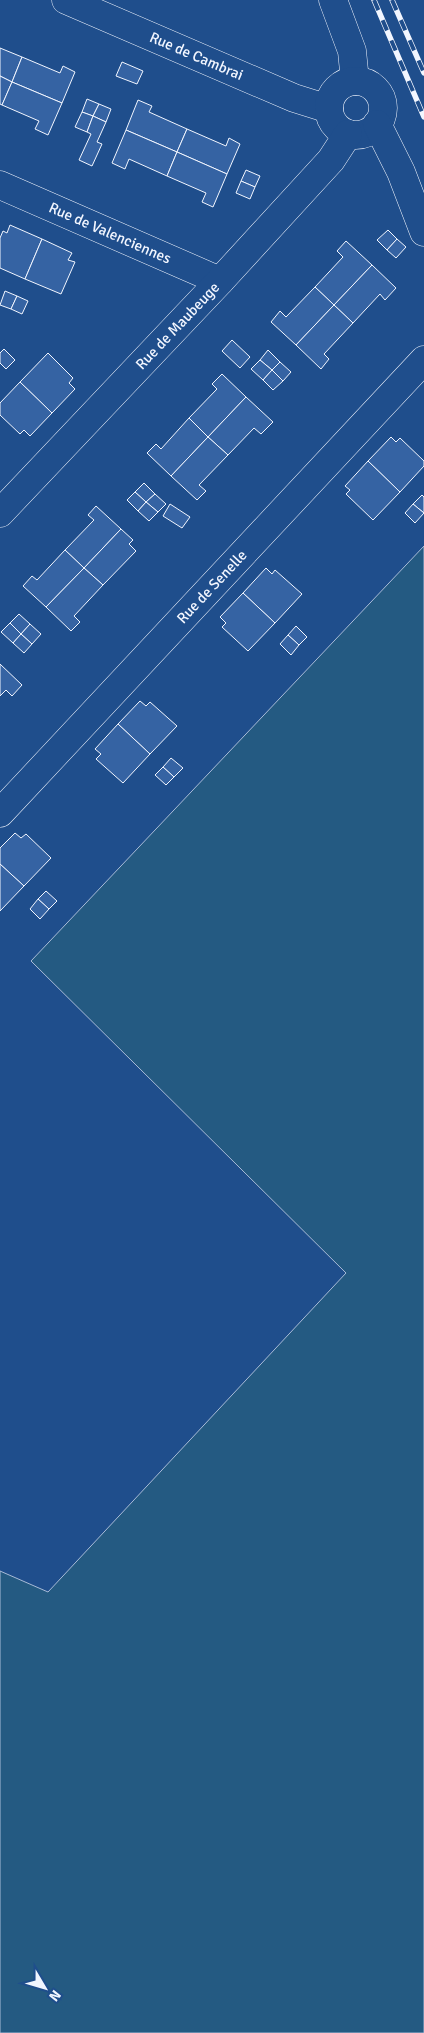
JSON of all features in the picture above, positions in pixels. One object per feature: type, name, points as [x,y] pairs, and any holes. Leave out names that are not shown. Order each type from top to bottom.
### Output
[{"type":"street","name":"Rue de Cambrai","points":[[66,0],[294,98],[329,109]]},
{"type":"street","points":[[333,0],[352,51],[355,81]]},
{"type":"street","points":[[355,81],[370,84],[380,96],[383,111],[377,124],[367,132],[355,135],[348,134],[337,127],[329,109],[332,95],[336,89],[355,81]]},
{"type":"street","points":[[377,124],[401,172],[424,232]]},
{"type":"street","name":"Rue de Maubeuge","points":[[0,513],[220,281],[337,153],[348,134]]},
{"type":"street","name":"Rue de Valenciennes","points":[[0,186],[220,281]]},
{"type":"street","name":"Rue de Senelle","points":[[0,813],[424,360]]},
{"type":"shaded area","points":[[424,546],[424,2033],[0,2033],[0,1571],[48,1592],[346,1273],[31,961]]},
{"type":"building","points":[[0,48],[22,57],[12,82],[0,76]]},
{"type":"building","points":[[22,57],[60,73],[63,66],[75,72],[62,103],[12,82]]},
{"type":"building","points":[[122,62],[143,71],[137,84],[116,76]]},
{"type":"building","points":[[0,76],[12,82],[2,105],[0,104]]},
{"type":"building","points":[[12,82],[62,103],[48,135],[35,129],[39,121],[2,105]]},
{"type":"building","points":[[87,99],[99,104],[93,116],[82,112]]},
{"type":"building","points":[[138,100],[152,106],[149,112],[187,129],[177,152],[126,130]]},
{"type":"building","points":[[99,104],[111,109],[106,122],[93,116]]},
{"type":"building","points":[[82,112],[93,116],[87,132],[75,127]]},
{"type":"building","points":[[93,116],[106,122],[97,142],[102,144],[92,166],[79,160],[91,134],[87,132]]},
{"type":"building","points":[[187,129],[226,146],[229,138],[240,144],[227,174],[177,152]]},
{"type":"building","points":[[126,130],[177,152],[167,176],[129,159],[125,169],[112,163]]},
{"type":"building","points":[[177,152],[227,174],[213,207],[202,202],[206,193],[167,176]]},
{"type":"building","points":[[246,170],[260,176],[255,187],[241,181]]},
{"type":"building","points":[[241,181],[255,187],[250,199],[236,193]]},
{"type":"building","points":[[10,225],[42,239],[25,279],[0,268],[0,238],[3,231],[7,233]]},
{"type":"building","points":[[388,230],[397,239],[387,250],[377,240]]},
{"type":"building","points":[[42,239],[72,253],[68,260],[75,262],[61,294],[25,279]]},
{"type":"building","points":[[397,239],[406,247],[396,258],[387,250]]},
{"type":"building","points":[[346,241],[372,265],[334,305],[315,287],[343,257],[337,251]]},
{"type":"building","points":[[372,265],[396,288],[385,300],[380,294],[353,323],[334,305]]},
{"type":"building","points":[[315,287],[334,305],[296,345],[271,322],[280,311],[286,317]]},
{"type":"building","points":[[5,291],[17,296],[11,309],[0,305]]},
{"type":"building","points":[[17,296],[28,301],[22,314],[11,309]]},
{"type":"building","points":[[334,305],[353,323],[324,354],[329,359],[321,369],[296,345]]},
{"type":"building","points":[[232,340],[250,357],[240,368],[222,351]]},
{"type":"building","points":[[4,349],[15,360],[6,369],[0,363],[0,353]]},
{"type":"building","points":[[268,350],[280,362],[272,370],[260,360]]},
{"type":"building","points":[[48,353],[73,378],[69,383],[75,389],[52,413],[20,382]]},
{"type":"building","points":[[260,360],[272,370],[263,380],[251,369]]},
{"type":"building","points":[[280,362],[291,372],[283,381],[272,370]]},
{"type":"building","points":[[272,370],[283,381],[273,390],[263,380]]},
{"type":"building","points":[[222,374],[246,397],[208,437],[189,418],[217,389],[212,384]]},
{"type":"building","points":[[20,382],[52,413],[30,436],[24,430],[20,434],[0,415],[0,403]]},
{"type":"building","points":[[246,397],[273,422],[261,434],[254,428],[228,455],[208,437]]},
{"type":"building","points":[[189,418],[208,437],[171,476],[147,453],[156,444],[161,449]]},
{"type":"building","points":[[208,437],[228,455],[199,485],[206,491],[197,500],[171,476]]},
{"type":"building","points":[[391,437],[396,442],[400,438],[424,461],[424,466],[400,492],[368,461]]},
{"type":"building","points":[[368,461],[400,492],[373,520],[346,494],[350,490],[345,486]]},
{"type":"building","points":[[144,483],[155,494],[146,502],[135,492]]},
{"type":"building","points":[[135,492],[146,502],[138,511],[127,500]]},
{"type":"building","points":[[155,494],[166,504],[158,512],[146,502]]},
{"type":"building","points":[[422,495],[424,497],[424,513],[413,504]]},
{"type":"building","points":[[146,502],[158,512],[149,521],[138,511]]},
{"type":"building","points":[[170,504],[190,517],[182,528],[163,516]]},
{"type":"building","points":[[413,504],[424,513],[415,523],[405,513]]},
{"type":"building","points":[[96,506],[121,529],[84,568],[65,550],[94,520],[88,515]]},
{"type":"building","points":[[121,529],[133,540],[129,544],[136,551],[103,585],[84,568]]},
{"type":"building","points":[[65,550],[84,568],[46,607],[23,586],[32,576],[37,580]]},
{"type":"building","points":[[84,568],[103,585],[74,616],[80,622],[71,631],[46,607]]},
{"type":"building","points":[[266,568],[272,574],[275,570],[302,594],[275,623],[243,593]]},
{"type":"building","points":[[243,593],[275,623],[248,651],[222,627],[226,623],[220,617]]},
{"type":"building","points":[[19,614],[30,624],[21,634],[10,623]]},
{"type":"building","points":[[10,623],[21,634],[13,643],[1,632]]},
{"type":"building","points":[[30,624],[41,634],[32,644],[21,634]]},
{"type":"building","points":[[296,626],[307,637],[299,645],[288,635]]},
{"type":"building","points":[[21,634],[32,644],[24,653],[13,643]]},
{"type":"building","points":[[288,635],[299,645],[291,655],[280,644]]},
{"type":"building","points":[[0,664],[22,685],[12,696],[6,690],[0,696]]},
{"type":"building","points":[[140,701],[146,706],[150,702],[177,726],[150,754],[118,724]]},
{"type":"building","points":[[118,724],[150,754],[123,783],[96,759],[101,754],[95,749]]},
{"type":"building","points":[[171,758],[183,768],[174,777],[163,767]]},
{"type":"building","points":[[163,767],[174,777],[166,785],[155,775]]},
{"type":"building","points":[[15,833],[21,838],[26,834],[51,858],[24,886],[0,864],[0,848]]},
{"type":"building","points":[[0,864],[24,886],[0,911]]},
{"type":"building","points":[[46,891],[57,901],[49,909],[38,899]]},
{"type":"building","points":[[38,899],[49,909],[40,919],[30,909]]},
{"type":"railway","points":[[374,0],[424,117]]},
{"type":"railway","points":[[392,0],[424,73]]}]
